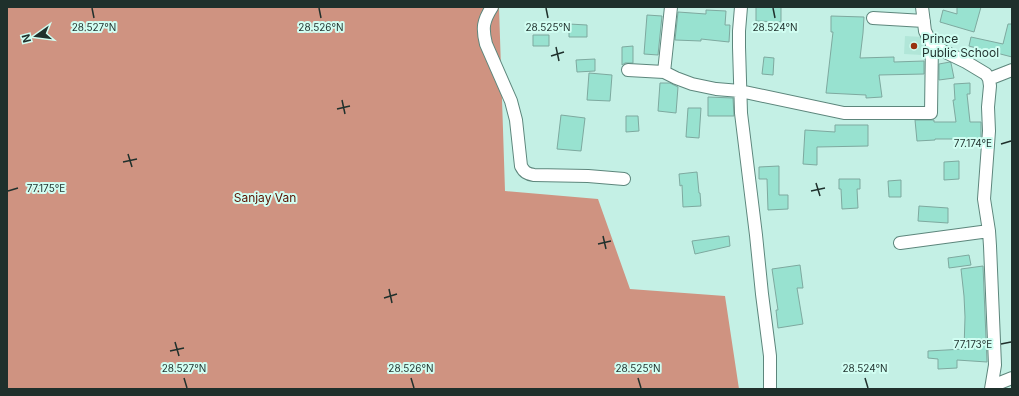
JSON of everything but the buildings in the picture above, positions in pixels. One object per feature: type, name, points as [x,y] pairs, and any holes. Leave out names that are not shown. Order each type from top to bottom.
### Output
[{"type":"street","points":[[492,7],[484,22],[484,37],[511,101],[516,120],[521,166],[523,170],[527,174],[534,175],[588,176],[624,179]]},
{"type":"street","points":[[664,72],[671,7]]},
{"type":"street","points":[[742,7],[739,31],[741,113],[770,356],[770,389]]},
{"type":"street","points":[[922,7],[925,31],[939,49],[966,62],[986,74],[989,79],[989,131],[984,199],[989,231],[995,365],[991,388]]},
{"type":"street","points":[[874,18],[924,21]]},
{"type":"street","points":[[628,70],[664,72],[692,84],[716,89],[740,91],[844,113],[932,113],[932,41]]},
{"type":"street","points":[[989,79],[1012,70]]},
{"type":"street","points":[[900,243],[989,231]]},
{"type":"street","points":[[991,388],[1012,378]]},
{"type":"shaded area","name":"Prince Public School","points":[[905,36],[923,37],[922,55],[904,54]]},
{"type":"green space","name":"Sanjay Van","points":[[7,7],[499,7],[505,191],[598,199],[630,289],[725,296],[739,389],[7,389]]},
{"type":"place","name":"Prince Public School","points":[[914,46]]}]
